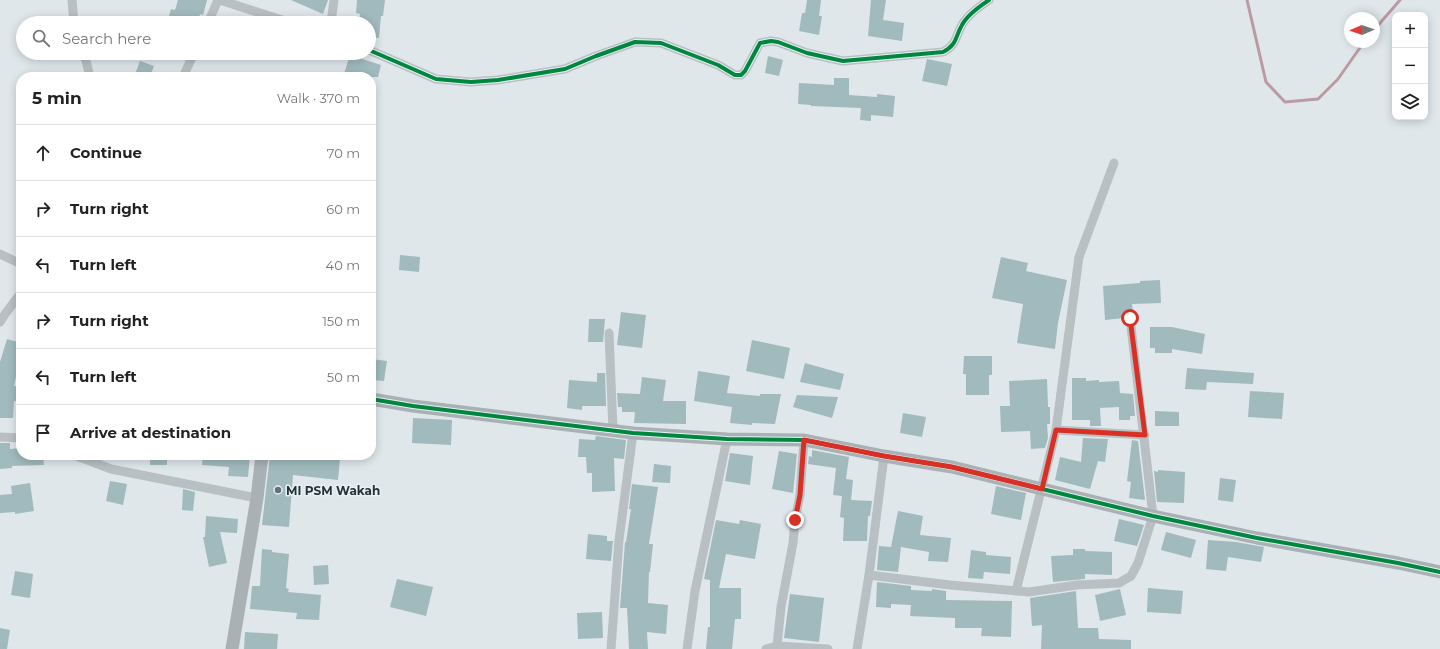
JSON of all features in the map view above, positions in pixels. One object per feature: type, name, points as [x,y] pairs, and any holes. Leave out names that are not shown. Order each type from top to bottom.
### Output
[{"type":"street","points":[[72,0],[73,16]]},
{"type":"street","points":[[211,16],[219,0],[269,16]]},
{"type":"street","points":[[332,16],[334,0]]},
{"type":"street","points":[[376,53],[436,79],[471,82],[498,80],[565,69],[635,42],[651,42],[661,43],[718,65],[735,75],[740,75],[745,71],[760,43],[766,41],[778,42],[807,52],[843,61],[943,52],[951,48],[962,24],[977,8],[989,0]]},
{"type":"street","points":[[86,60],[89,72]]},
{"type":"street","points":[[185,72],[191,60]]},
{"type":"street","points":[[1016,591],[1056,430],[1079,257],[1114,163]]},
{"type":"street","points":[[0,254],[16,262]]},
{"type":"street","points":[[0,322],[16,300]]},
{"type":"street","points":[[869,575],[950,585],[1029,592],[1077,584],[1119,583],[1131,576],[1138,563],[1153,516],[1145,435],[1130,318]]},
{"type":"street","points":[[609,333],[613,430]]},
{"type":"street","points":[[376,400],[413,406],[633,433],[727,439],[804,440],[884,456],[952,467],[1153,516],[1257,538],[1440,572]]},
{"type":"street","points":[[1056,430],[1145,435]]},
{"type":"street","points":[[611,649],[618,540],[633,433]]},
{"type":"street","points":[[0,437],[16,438]]},
{"type":"street","points":[[687,649],[695,592],[727,439]]},
{"type":"street","points":[[776,646],[783,594],[793,543],[795,520],[800,495],[804,440]]},
{"type":"street","points":[[857,649],[869,575],[884,456]]},
{"type":"street","points":[[88,460],[112,469],[257,498]]},
{"type":"street","points":[[232,649],[257,498],[261,460]]},
{"type":"street","points":[[766,649],[776,646],[828,649]]},
{"type":"building","points":[[178,0],[207,0],[203,15],[169,16],[171,9],[175,10]]},
{"type":"building","points":[[291,0],[328,0],[323,14]]},
{"type":"building","points":[[357,0],[385,0],[383,16],[381,16],[379,38],[376,38],[376,16],[360,16],[360,14],[356,13]]},
{"type":"building","points":[[807,0],[821,0],[819,16],[822,16],[819,35],[799,31],[802,13],[805,13]]},
{"type":"building","points":[[871,0],[886,0],[883,20],[904,23],[902,41],[868,36]]},
{"type":"building","points":[[768,56],[783,60],[779,76],[765,73]]},
{"type":"building","points":[[927,59],[952,64],[947,86],[922,81]]},
{"type":"building","points":[[348,60],[366,60],[381,65],[378,77],[376,77],[376,72],[345,72]]},
{"type":"building","points":[[140,61],[154,66],[152,72],[136,72]]},
{"type":"building","points":[[834,78],[849,78],[849,95],[877,97],[877,94],[895,96],[893,117],[871,115],[871,121],[860,120],[861,108],[798,104],[799,83],[834,85]]},
{"type":"building","points":[[400,255],[420,257],[419,272],[399,270]]},
{"type":"building","points":[[1001,257],[1028,263],[1026,271],[1067,280],[1058,323],[1055,349],[1017,343],[1023,304],[992,298]]},
{"type":"building","points":[[1160,280],[1161,303],[1132,304],[1133,313],[1127,313],[1124,318],[1105,320],[1103,286]]},
{"type":"building","points":[[621,312],[646,315],[642,348],[617,345]]},
{"type":"building","points":[[589,319],[605,319],[603,342],[588,342]]},
{"type":"building","points":[[1150,327],[1172,327],[1205,334],[1202,354],[1172,349],[1172,353],[1155,353],[1155,348],[1150,348]]},
{"type":"building","points":[[7,339],[16,342],[16,376],[14,386],[16,386],[16,401],[14,401],[13,418],[0,418],[0,362]]},
{"type":"building","points":[[752,340],[790,348],[784,379],[746,371]]},
{"type":"building","points":[[964,356],[992,356],[992,375],[989,375],[989,395],[966,395],[966,374],[963,374]]},
{"type":"building","points":[[376,360],[387,361],[384,381],[376,380]]},
{"type":"building","points":[[805,363],[844,374],[840,390],[800,382]]},
{"type":"building","points":[[1187,368],[1254,373],[1253,384],[1207,382],[1206,390],[1185,389]]},
{"type":"building","points":[[698,371],[730,376],[727,393],[760,396],[760,394],[781,394],[775,424],[752,423],[752,425],[730,423],[732,407],[694,401]]},
{"type":"building","points":[[597,373],[605,373],[606,406],[582,406],[582,410],[567,408],[569,380],[597,382]]},
{"type":"building","points":[[642,377],[666,380],[663,401],[686,401],[686,424],[634,423],[635,412],[622,412],[622,407],[618,407],[617,393],[640,394]]},
{"type":"building","points":[[1072,378],[1086,378],[1086,381],[1099,380],[1099,382],[1119,381],[1120,393],[1133,394],[1135,416],[1130,416],[1130,420],[1119,420],[1119,407],[1100,408],[1101,426],[1090,426],[1090,420],[1072,420]]},
{"type":"building","points":[[1047,379],[1048,407],[1050,407],[1050,424],[1047,424],[1048,438],[1045,448],[1031,449],[1030,431],[1001,432],[1000,406],[1010,406],[1009,381]]},
{"type":"building","points":[[1250,391],[1284,393],[1282,419],[1248,417]]},
{"type":"building","points":[[797,395],[838,397],[832,418],[793,407]]},
{"type":"building","points":[[1155,411],[1179,412],[1179,426],[1155,426]]},
{"type":"building","points":[[903,413],[926,417],[922,437],[900,433]]},
{"type":"building","points":[[413,418],[452,420],[451,445],[412,443]]},
{"type":"building","points":[[596,436],[626,440],[624,459],[614,458],[615,491],[592,492],[592,473],[587,473],[586,457],[578,457],[579,439],[595,440]]},
{"type":"building","points":[[1083,438],[1108,439],[1105,462],[1098,461],[1090,489],[1055,480],[1060,457],[1081,462]]},
{"type":"building","points":[[1132,440],[1138,441],[1145,500],[1129,498],[1131,482],[1127,481]]},
{"type":"building","points":[[0,443],[10,443],[10,449],[16,448],[16,460],[44,460],[44,465],[12,466],[12,468],[0,469]]},
{"type":"building","points":[[812,450],[849,457],[846,479],[853,480],[851,500],[872,501],[870,516],[868,516],[867,541],[843,541],[844,518],[840,517],[842,496],[833,495],[836,468],[808,464],[809,456],[812,457]]},
{"type":"building","points":[[779,451],[797,454],[793,493],[772,489]]},
{"type":"building","points":[[730,453],[753,456],[750,485],[725,481]]},
{"type":"building","points":[[150,460],[167,460],[167,465],[150,465]]},
{"type":"building","points":[[202,460],[250,460],[248,477],[228,476],[229,467],[202,465]]},
{"type":"building","name":"MI PSM Wakah","points":[[269,460],[340,460],[338,480],[293,475],[289,527],[262,525]]},
{"type":"building","points":[[654,464],[671,466],[670,483],[652,482]]},
{"type":"building","points":[[1158,470],[1185,472],[1184,503],[1157,502],[1154,471],[1158,472]]},
{"type":"building","points":[[1220,478],[1236,480],[1233,502],[1218,500]]},
{"type":"building","points":[[110,481],[127,484],[123,505],[106,501]]},
{"type":"building","points":[[30,483],[34,511],[15,514],[15,512],[0,513],[0,495],[12,494],[11,486]]},
{"type":"building","points":[[632,484],[658,487],[649,544],[653,544],[649,572],[648,603],[668,605],[666,634],[647,632],[648,649],[629,649],[627,608],[620,608],[625,542],[631,509],[629,509]]},
{"type":"building","points":[[996,486],[1026,493],[1021,520],[991,514]]},
{"type":"building","points":[[183,489],[195,492],[193,511],[182,510]]},
{"type":"building","points":[[898,511],[923,516],[920,535],[951,538],[948,562],[928,561],[929,552],[901,547],[898,572],[877,570],[879,546],[891,547]]},
{"type":"building","points":[[206,516],[238,519],[237,533],[220,532],[227,563],[209,567],[203,537],[205,537]]},
{"type":"building","points":[[1119,519],[1144,525],[1137,546],[1114,541]]},
{"type":"building","points":[[716,520],[739,524],[740,520],[761,524],[755,559],[726,554],[719,588],[741,588],[741,619],[735,619],[732,649],[706,649],[708,627],[710,627],[710,580],[704,579]]},
{"type":"building","points":[[1166,532],[1196,540],[1191,558],[1161,550]]},
{"type":"building","points":[[588,534],[607,536],[607,541],[613,541],[611,561],[586,559]]},
{"type":"building","points":[[1208,540],[1236,542],[1264,547],[1261,562],[1228,557],[1226,571],[1206,569]]},
{"type":"building","points":[[262,549],[289,554],[286,588],[289,589],[288,592],[321,595],[319,620],[296,619],[297,613],[250,609],[252,586],[260,586]]},
{"type":"building","points":[[1073,549],[1112,552],[1112,575],[1085,574],[1085,579],[1053,582],[1051,556],[1073,555]]},
{"type":"building","points":[[971,550],[986,552],[986,555],[1011,557],[1010,574],[984,572],[983,579],[968,578]]},
{"type":"building","points":[[328,565],[329,584],[314,585],[313,566]]},
{"type":"building","points":[[15,571],[33,574],[30,598],[11,595]]},
{"type":"building","points":[[397,579],[433,587],[426,616],[390,607]]},
{"type":"building","points":[[877,582],[911,586],[911,590],[932,591],[932,589],[946,591],[946,600],[1012,601],[1011,637],[981,636],[982,628],[955,628],[955,618],[910,616],[911,605],[891,604],[891,608],[876,607]]},
{"type":"building","points":[[1148,588],[1183,591],[1181,614],[1147,612]]},
{"type":"building","points":[[1120,589],[1126,615],[1100,621],[1095,595]]},
{"type":"building","points":[[1076,591],[1078,628],[1098,628],[1099,639],[1131,640],[1131,649],[1041,649],[1042,625],[1032,626],[1030,598]]},
{"type":"building","points":[[790,594],[824,598],[819,642],[784,638]]},
{"type":"building","points":[[602,612],[603,638],[578,639],[577,613]]},
{"type":"building","points":[[0,628],[10,630],[7,649],[0,649]]},
{"type":"building","points":[[245,632],[278,634],[277,649],[244,649]]},
{"type":"waterway","points":[[1247,0],[1266,82],[1285,102],[1318,99],[1338,79],[1360,48]]},
{"type":"waterway","points":[[1380,23],[1400,0]]},
{"type":"cycle path","points":[[376,53],[436,79],[471,82],[498,80],[565,69],[635,42],[661,43],[718,65],[735,75],[741,75],[745,71],[760,43],[771,41],[778,42],[807,53],[843,61],[943,52],[951,47],[962,25],[970,14],[989,0]]},
{"type":"cycle path","points":[[376,400],[413,406],[633,433],[727,439],[804,440],[884,456],[952,467],[1153,516],[1257,538],[1440,572]]},
{"type":"place","name":"MI PSM Wakah","points":[[278,490]]},
{"type":"route","points":[[795,520],[800,495],[804,440],[884,456],[952,467],[1042,489],[1056,430],[1145,435],[1130,318]]}]
